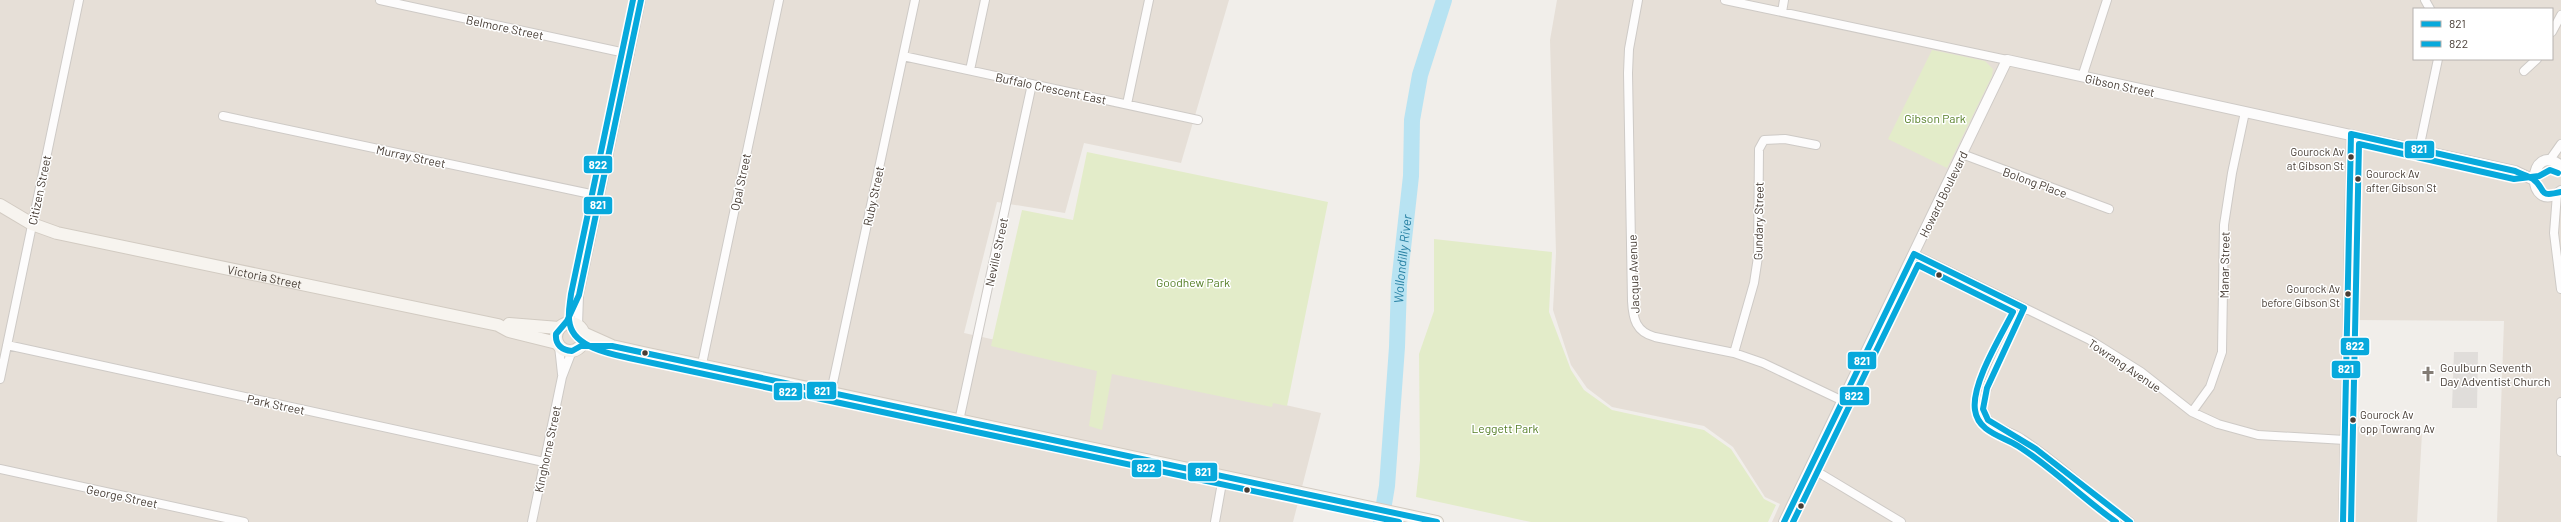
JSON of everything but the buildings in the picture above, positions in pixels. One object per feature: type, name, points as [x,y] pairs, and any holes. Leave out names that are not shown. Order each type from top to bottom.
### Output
[{"type":"main road","name":"Victoria Street","points":[[0,205],[32,224],[57,233],[498,325],[510,331],[577,348],[612,346]]},
{"type":"main road","name":"Victoria Street","points":[[498,325],[511,324],[572,327],[612,346],[1437,522]]},
{"type":"main road","points":[[558,344],[556,335],[572,327],[577,348]]},
{"type":"street","name":"Citizen Street","points":[[0,379],[79,0]]},
{"type":"street","name":"Belmore Street","points":[[380,0],[405,3],[630,54]]},
{"type":"street","points":[[572,327],[642,0]]},
{"type":"street","name":"Opal Street","points":[[702,364],[779,0]]},
{"type":"street","name":"Ruby Street","points":[[831,392],[915,0]]},
{"type":"street","points":[[970,70],[986,0]]},
{"type":"street","points":[[1127,104],[1150,0]]},
{"type":"street","name":"Jacqua Avenue","points":[[1638,0],[1629,49],[1628,73],[1633,315],[1637,327],[1644,334],[1734,353],[1776,369],[1843,401]]},
{"type":"street","name":"Gibson Street","points":[[1725,0],[2515,170],[2534,180]]},
{"type":"street","points":[[1782,12],[1784,0]]},
{"type":"street","points":[[2082,77],[2096,30],[2108,0]]},
{"type":"street","points":[[2553,30],[2561,15]]},
{"type":"street","name":"Buffalo Crescent East","points":[[903,56],[1198,120]]},
{"type":"street","name":"Howard Boulevard","points":[[1784,522],[2007,60]]},
{"type":"street","points":[[2419,149],[2438,60]]},
{"type":"street","points":[[2524,71],[2536,60]]},
{"type":"street","name":"Neville Street","points":[[959,421],[1032,84]]},
{"type":"street","name":"Manar Street","points":[[2192,412],[2210,387],[2222,352],[2224,225],[2232,173],[2245,112]]},
{"type":"street","name":"Murray Street","points":[[223,116],[600,196]]},
{"type":"street","points":[[2343,522],[2352,134]]},
{"type":"street","name":"Gundary Street","points":[[1734,353],[1754,283],[1758,257],[1759,149],[1764,140],[1773,138],[1816,145]]},
{"type":"street","points":[[2554,214],[2545,194],[2537,189],[2534,180],[2537,168],[2549,161],[2561,144]]},
{"type":"street","name":"Bolong Place","points":[[1962,154],[2109,209]]},
{"type":"street","points":[[2549,161],[2561,166]]},
{"type":"street","name":"Gibson Street","points":[[2515,170],[2537,168]]},
{"type":"street","points":[[2545,194],[2560,192],[2554,214],[2555,246],[2561,289]]},
{"type":"street","name":"Towrang Avenue","points":[[1914,254],[2090,340],[2141,372],[2192,412],[2238,431],[2258,435],[2344,440]]},
{"type":"street","points":[[2024,308],[1986,390],[1983,399],[1986,417],[1993,425],[2018,436],[2036,448],[2130,522]]},
{"type":"street","name":"Kinghorne Street","points":[[558,344],[562,377]]},
{"type":"street","name":"Park Street","points":[[7,345],[544,462]]},
{"type":"street","name":"Kinghorne Street","points":[[532,522],[562,377],[577,348]]},
{"type":"street","points":[[2561,402],[2561,452]]},
{"type":"street","points":[[1811,468],[1901,522]]},
{"type":"street","name":"George Street","points":[[0,469],[244,522]]},
{"type":"street","points":[[1215,522],[1223,477]]},
{"type":"shaded area","points":[[0,0],[1229,0],[1181,163],[1084,143],[1065,213],[997,202],[964,333],[1321,413],[1293,522],[0,522]]},
{"type":"shaded area","points":[[1557,0],[2561,0],[2561,522],[2497,522],[2504,321],[2354,320],[2352,426],[2422,433],[2417,522],[1772,522],[1780,504],[1765,497],[1733,447],[1704,426],[1612,407],[1587,388],[1571,365],[1553,310],[1556,253],[1550,40]]},
{"type":"shaded area","points":[[2454,352],[2478,352],[2477,408],[2452,408]]},
{"type":"green space","name":"Gibson Park","points":[[1932,50],[1985,61],[1993,69],[1992,76],[1947,168],[1888,139]]},
{"type":"green space","name":"Goodhew Park","points":[[1087,152],[1328,202],[1287,406],[1273,403],[1272,407],[1112,374],[1102,430],[1089,426],[1097,371],[991,346],[1022,210],[1073,220]]},
{"type":"green space","name":"Leggett Park","points":[[1434,239],[1552,252],[1549,312],[1571,370],[1584,390],[1612,410],[1704,430],[1731,449],[1764,499],[1776,505],[1768,522],[1531,522],[1416,497],[1420,460],[1419,354],[1434,311]]},
{"type":"waterway","name":"Wollondilly River","points":[[1381,522],[1387,486],[1397,347],[1399,284],[1411,176],[1412,120],[1420,75],[1444,0]]},
{"type":"transit line","name":"822","points":[[633,0],[571,294],[569,313],[570,325],[573,333],[586,344],[603,352],[621,356],[1399,522]]},
{"type":"transit line","name":"821","points":[[641,0],[579,295],[567,321],[556,334],[558,344],[562,348],[572,351],[581,346],[612,346],[1437,522]]},
{"type":"transit line","name":"821","points":[[2343,522],[2351,134],[2515,171],[2533,179],[2545,193],[2553,194],[2561,192]]},
{"type":"transit line","name":"822","points":[[2351,522],[2359,144],[2514,179],[2539,176],[2550,170],[2558,173]]},
{"type":"transit line","name":"821","points":[[1784,522],[1914,254],[2024,308],[1987,388],[1983,409],[1988,420],[2036,449],[2130,522]]},
{"type":"transit line","name":"822","points":[[1793,522],[1918,265],[2013,312],[1988,360],[1978,387],[1975,399],[1975,410],[1981,424],[2031,455],[2116,522]]},
{"type":"place","name":"Gourock Av at Gibson St","points":[[2351,157]]},
{"type":"place","name":"Gourock Av after Gibson St","points":[[2358,179]]},
{"type":"place","name":"Gourock Av before Gibson St","points":[[2348,294]]},
{"type":"place","name":"Goulburn Seventh Day Adventist Church","points":[[2428,374]]},
{"type":"place","name":"Gourock Av opp Towrang Av","points":[[2353,420]]}]
